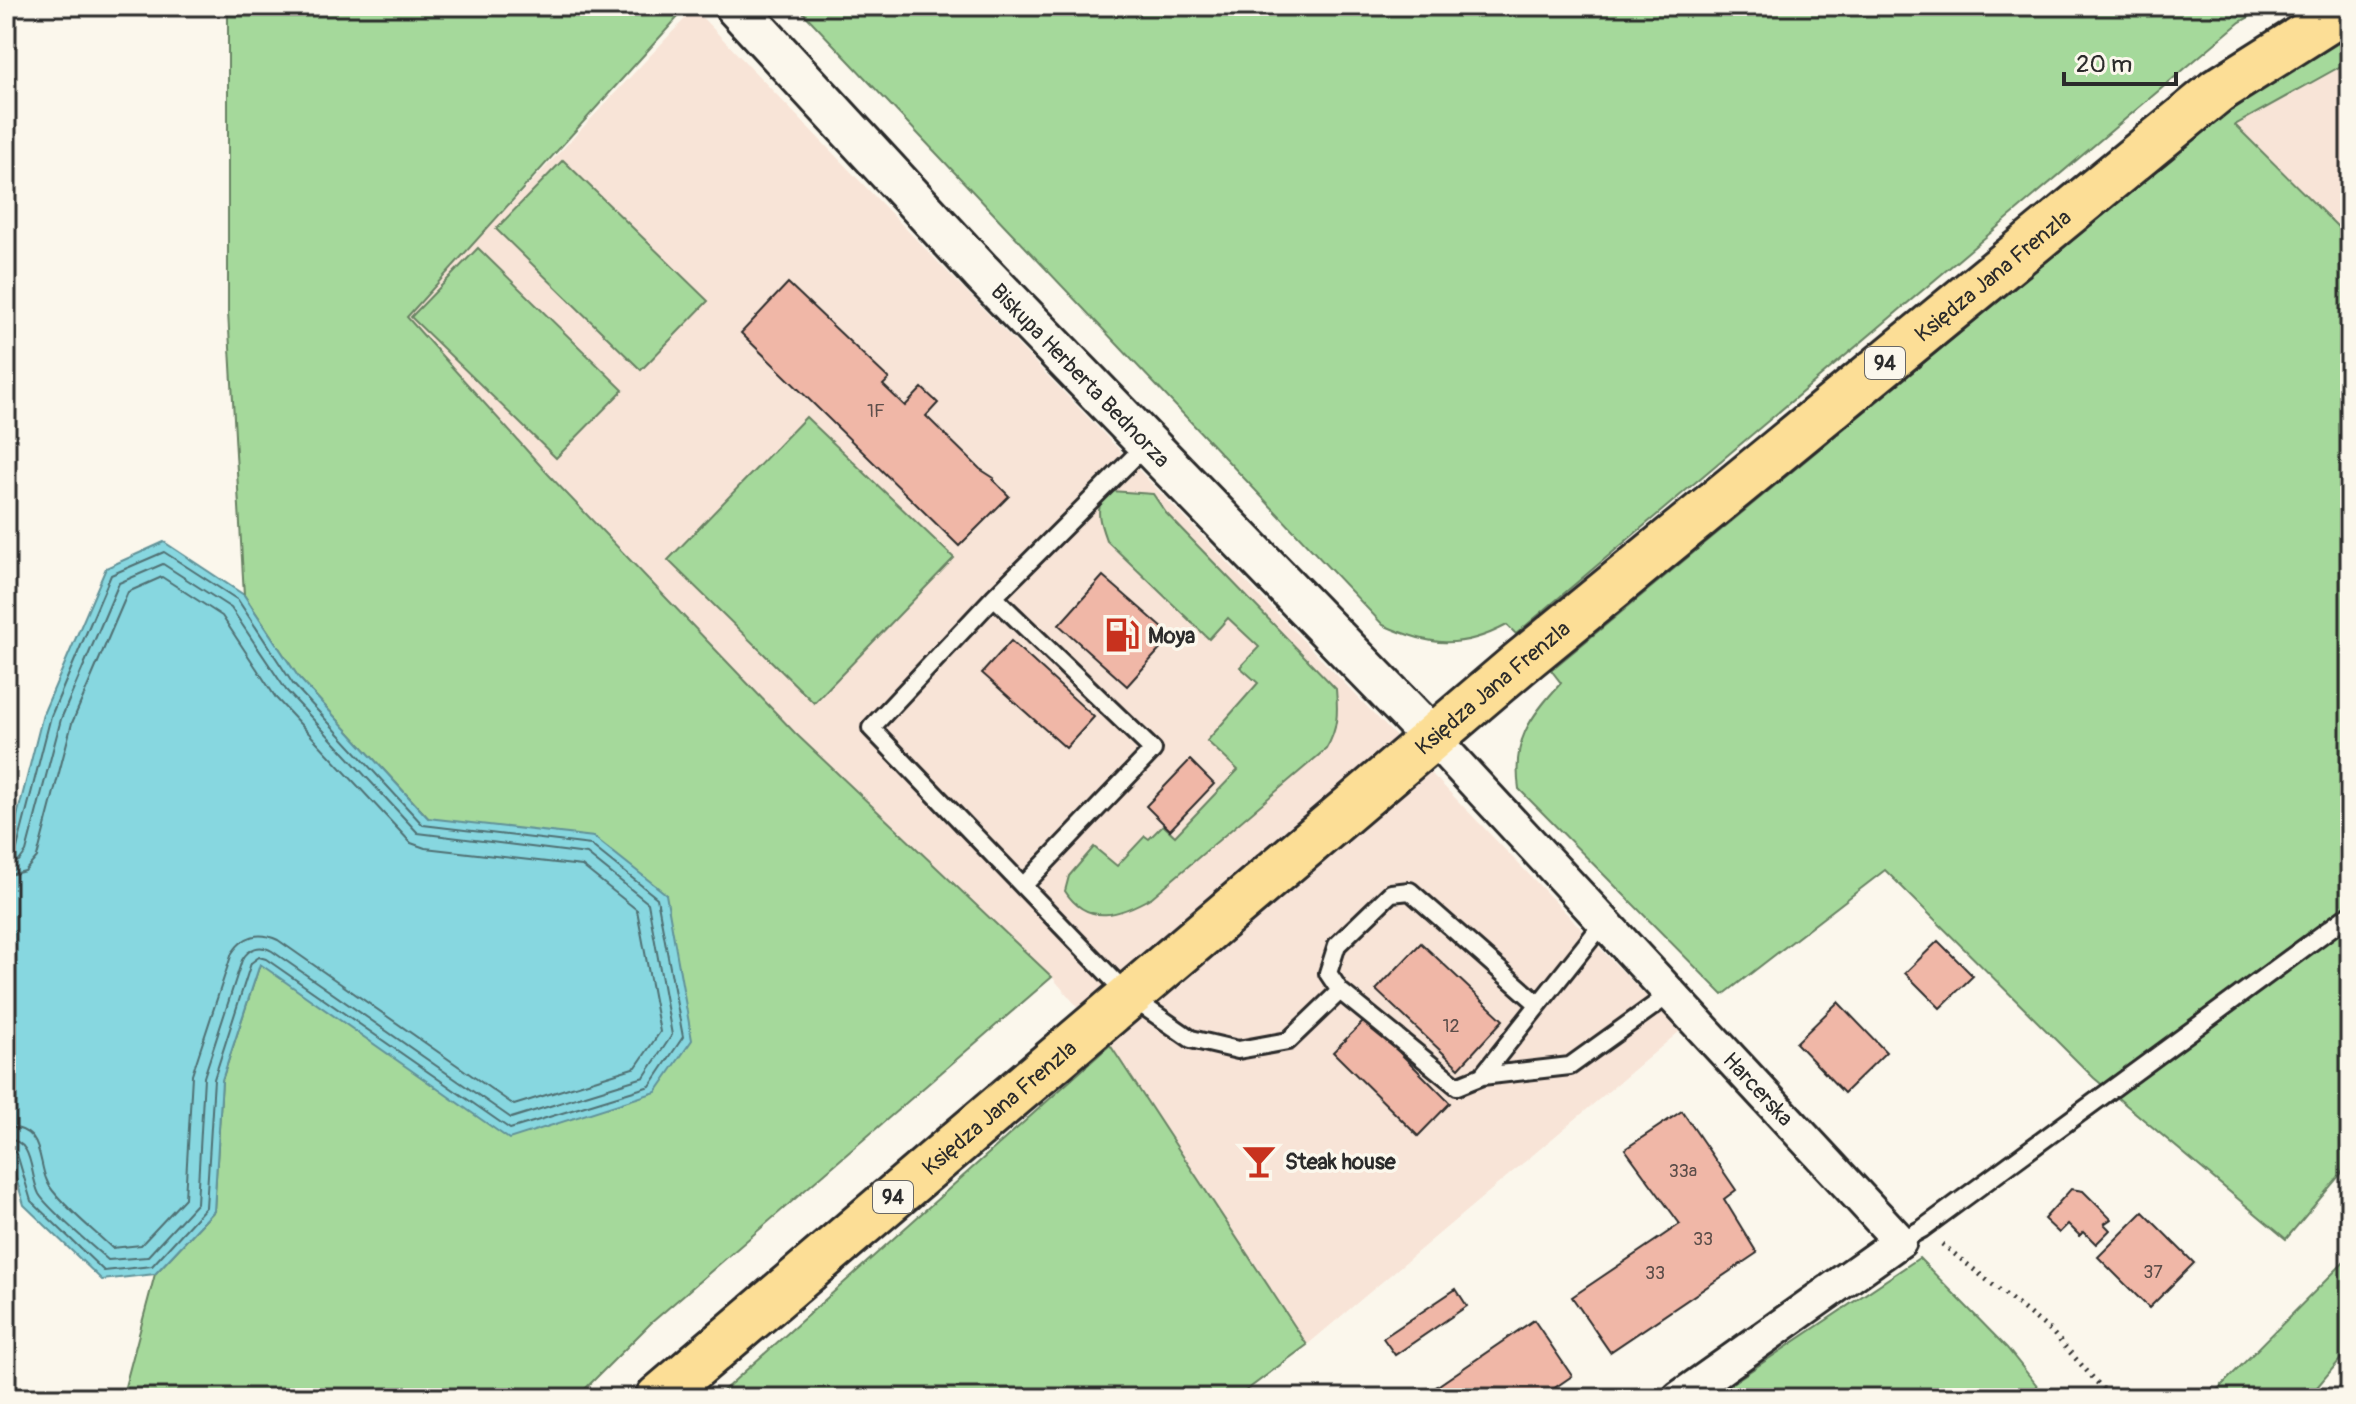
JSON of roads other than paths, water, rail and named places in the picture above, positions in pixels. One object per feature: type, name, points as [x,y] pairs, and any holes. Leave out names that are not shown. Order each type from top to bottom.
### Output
[{"type":"main road","name":"Księdza Jana Frenzla","points":[[658,1398],[1432,737],[2217,91],[2350,7]]},
{"type":"street","name":"Biskupa Herberta Bednorza","points":[[735,6],[981,272],[1432,737]]},
{"type":"street","name":"Harcerska","points":[[1432,737],[1670,994],[1911,1235]]},
{"type":"street","points":[[1679,1398],[1911,1235]]},
{"type":"lane","points":[[1148,443],[994,597],[871,728],[1129,996],[1191,1039],[1238,1050],[1288,1041],[1340,991]]},
{"type":"lane","points":[[994,597],[1153,750],[1024,885]]},
{"type":"lane","points":[[1537,1003],[1410,891],[1391,893],[1337,945],[1328,973],[1340,991],[1457,1086],[1482,1076],[1570,1066],[1670,994]]},
{"type":"lane","points":[[1911,1235],[2350,914]]},
{"type":"lane","points":[[1482,1076],[1604,922]]},
{"type":"water","points":[[164,542],[244,595],[299,678],[428,818],[594,837],[666,894],[692,1040],[656,1092],[509,1139],[260,964],[222,1080],[214,1211],[155,1274],[102,1280],[24,1205],[6,1145],[6,860],[43,714],[106,568]]},
{"type":"place","name":"Moya","points":[[1122,635]]},
{"type":"place","name":"Steak house","points":[[1259,1161]]}]
